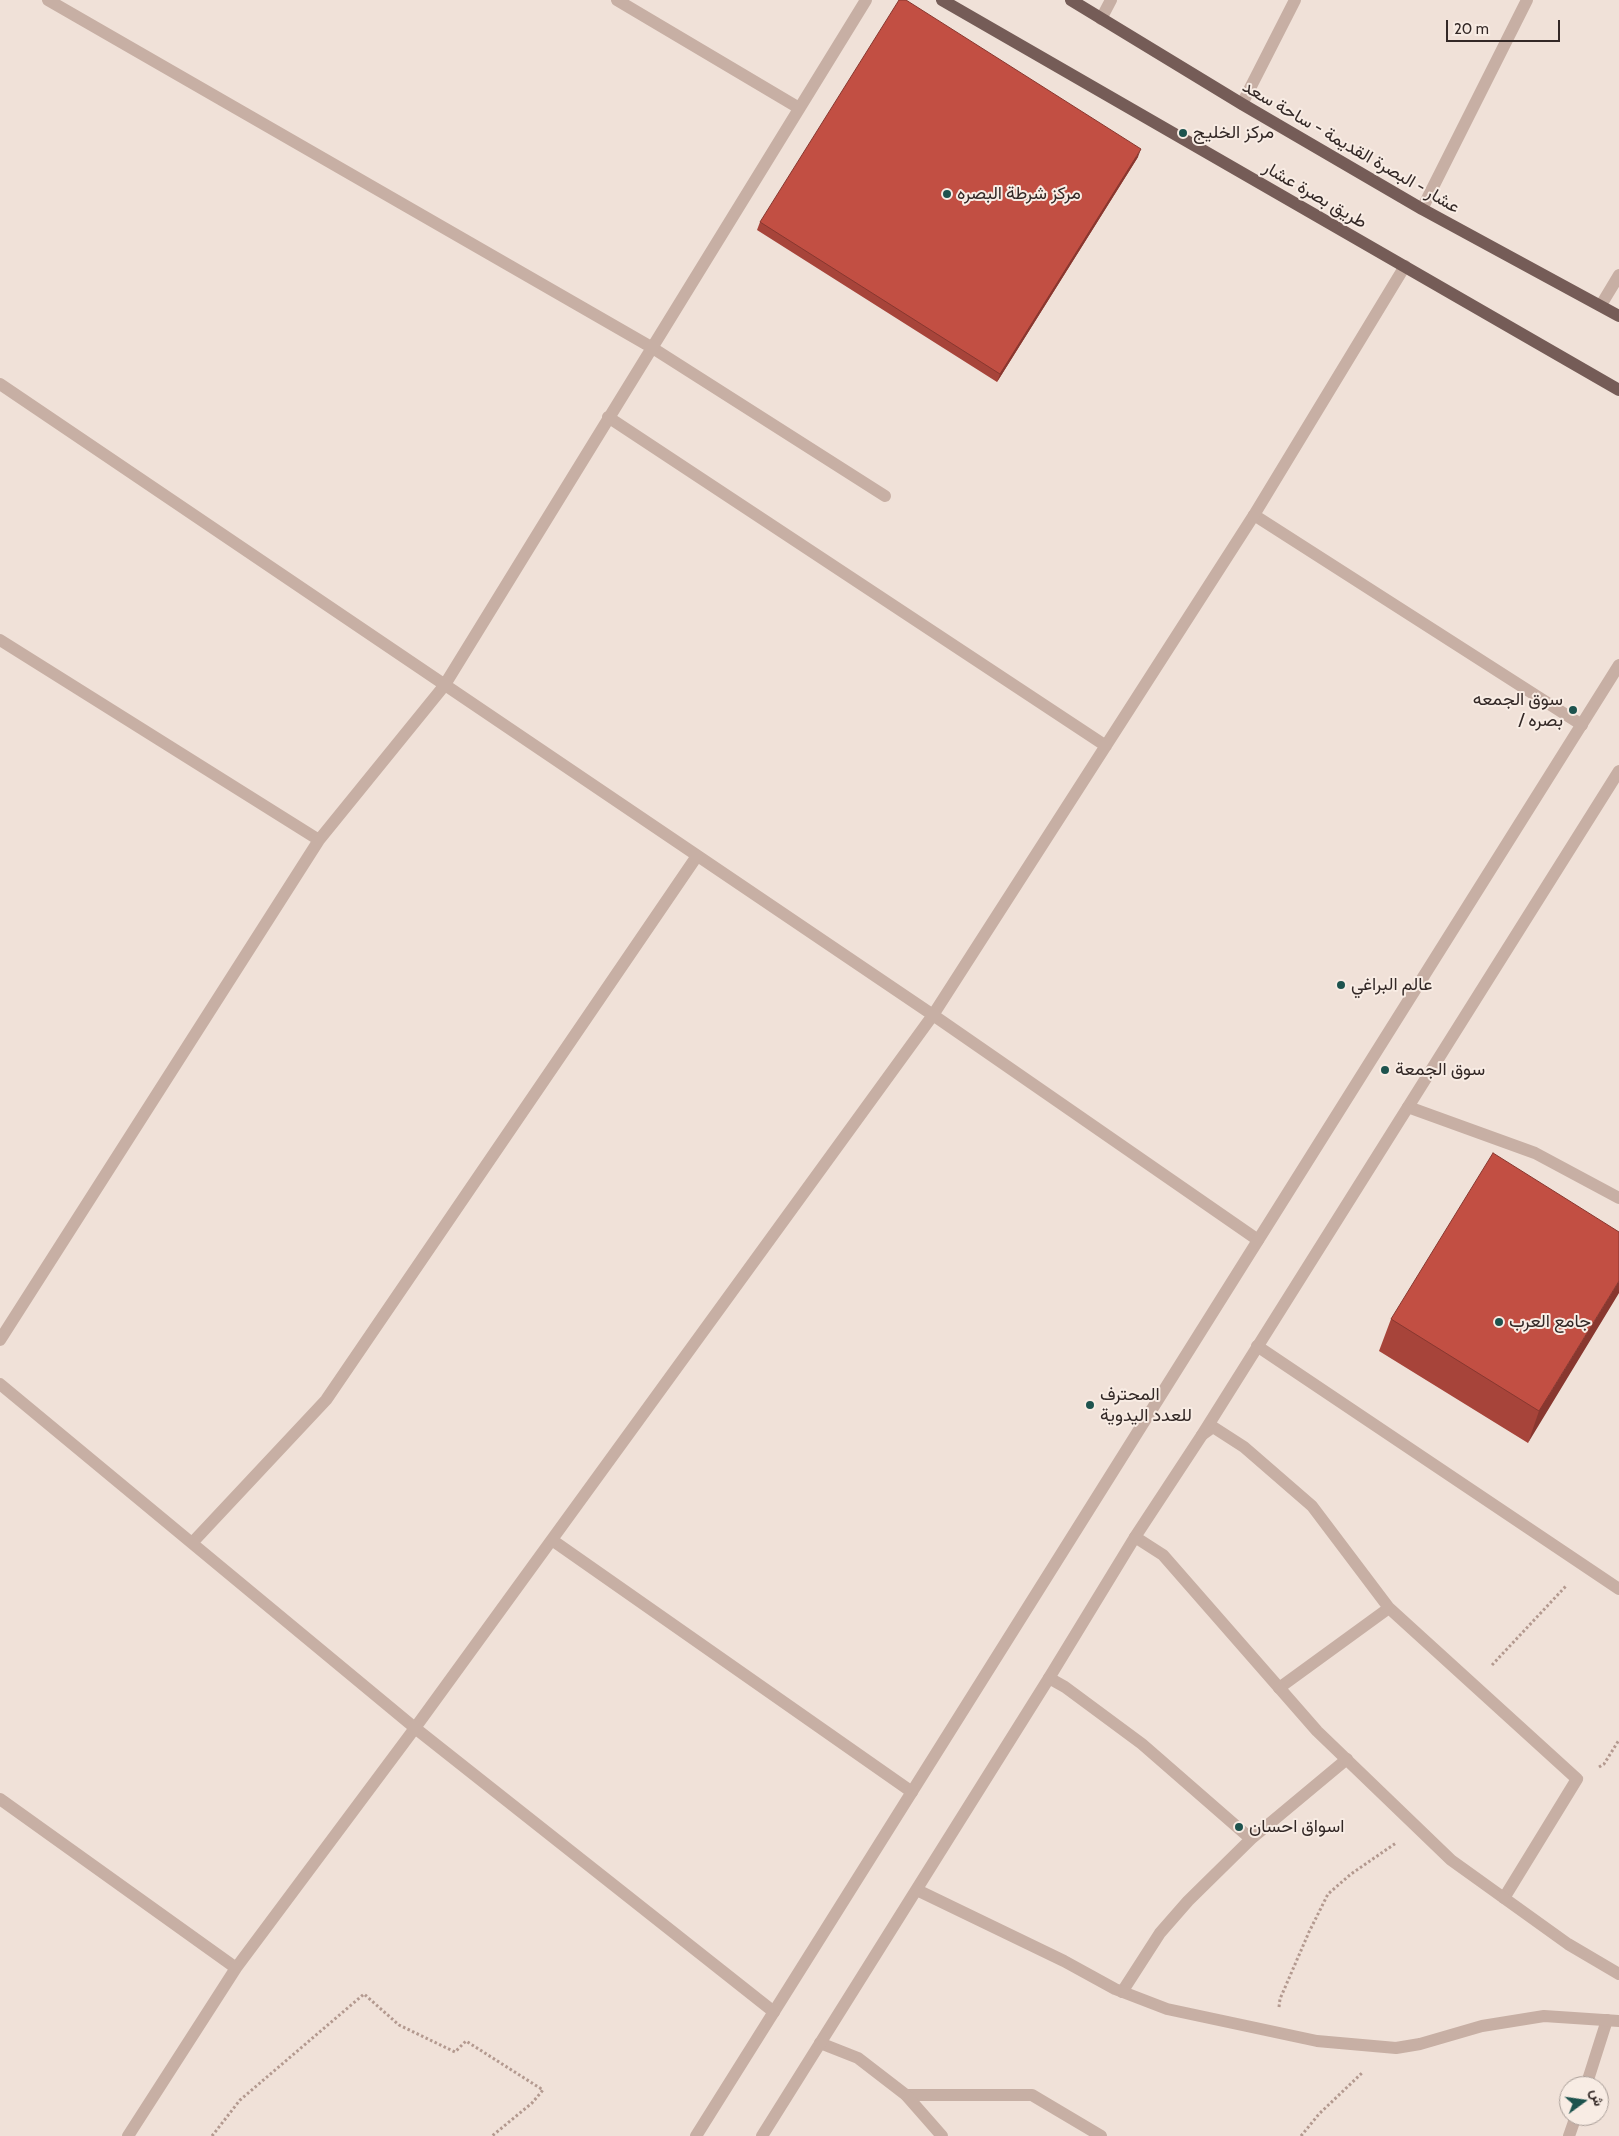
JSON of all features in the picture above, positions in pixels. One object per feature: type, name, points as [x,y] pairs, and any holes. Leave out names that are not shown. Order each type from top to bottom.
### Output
[{"type":"main road","name":"طريق بصرة عشار","points":[[942,0],[1619,390]]},
{"type":"main road","name":"عشار - البصرة القديمة - ساحة سعد","points":[[1071,0],[1242,104],[1422,209],[1619,316]]},
{"type":"street","points":[[48,0],[651,347],[885,496]]},
{"type":"street","points":[[617,0],[799,108]]},
{"type":"street","points":[[0,1340],[319,840],[444,686],[866,0]]},
{"type":"street","points":[[1101,19],[1111,0]]},
{"type":"street","points":[[1242,104],[1295,0]]},
{"type":"street","points":[[1422,209],[1527,0]]},
{"type":"street","points":[[128,2136],[236,1968],[415,1728],[933,1016],[1254,515],[1405,266]]},
{"type":"street","points":[[1601,305],[1619,275]]},
{"type":"street","points":[[0,384],[933,1016],[1258,1240]]},
{"type":"street","points":[[608,417],[1106,746]]},
{"type":"street","points":[[1254,515],[1582,725]]},
{"type":"street","points":[[0,640],[319,840]]},
{"type":"street","points":[[696,2136],[1619,665]]},
{"type":"street","points":[[762,2136],[917,1890],[1135,1537],[1202,1435],[1619,771]]},
{"type":"street","points":[[192,1543],[326,1400],[697,856]]},
{"type":"street","points":[[1408,1107],[1535,1153],[1619,1198]]},
{"type":"street","points":[[1257,1346],[1619,1589]]},
{"type":"street","points":[[0,1384],[415,1728],[774,2012]]},
{"type":"street","points":[[1202,1435],[1213,1427],[1244,1448],[1312,1506],[1389,1608],[1472,1686],[1577,1779],[1504,1898]]},
{"type":"street","points":[[1135,1537],[1163,1555],[1317,1731],[1450,1860],[1568,1944],[1619,1974]]},
{"type":"street","points":[[552,1540],[912,1792]]},
{"type":"street","points":[[1279,1688],[1389,1608]]},
{"type":"street","points":[[1049,1678],[1065,1686],[1142,1744],[1251,1839]]},
{"type":"street","points":[[1122,1992],[1160,1933],[1188,1901],[1251,1839],[1346,1760]]},
{"type":"street","points":[[0,1799],[236,1968]]},
{"type":"street","points":[[917,1890],[1122,1992],[1166,2009],[1318,2041],[1396,2048],[1420,2044],[1482,2026],[1544,2016],[1613,2020],[1590,2076]]},
{"type":"street","points":[[820,2043],[858,2058],[906,2095],[942,2136]]},
{"type":"street","points":[[906,2095],[1032,2095],[1101,2136]]},
{"type":"path","points":[[1472,1686],[1586,1566]]},
{"type":"path","points":[[1276,2032],[1280,1999],[1328,1894],[1351,1874],[1417,1828]]},
{"type":"path","points":[[212,2136],[240,2100],[364,1994],[399,2025],[455,2052],[466,2041],[543,2090],[532,2103],[492,2136]]},
{"type":"path","points":[[1301,2136],[1319,2114],[1375,2061],[1396,2048]]},
{"type":"building","name":"مركز شرطة البصره","points":[[899,0],[906,0],[1141,149],[1000,374],[760,222]]},
{"type":"building","name":"جامع العرب","points":[[1493,1153],[1619,1232],[1619,1281],[1539,1411],[1391,1319]]},
{"type":"place","name":"مركز الخليج","points":[[1183,133]]},
{"type":"place","name":"مركز شرطة البصره","points":[[947,194]]},
{"type":"place","name":"سوق الجمعه / بصره","points":[[1573,710]]},
{"type":"place","name":"عالم البراغي","points":[[1341,985]]},
{"type":"place","name":"سوق الجمعة","points":[[1385,1070]]},
{"type":"place","name":"جامع العرب","points":[[1499,1322]]},
{"type":"place","name":"المحترف للعدد اليدوية","points":[[1090,1405]]},
{"type":"place","name":"اسواق احسان","points":[[1239,1827]]}]
